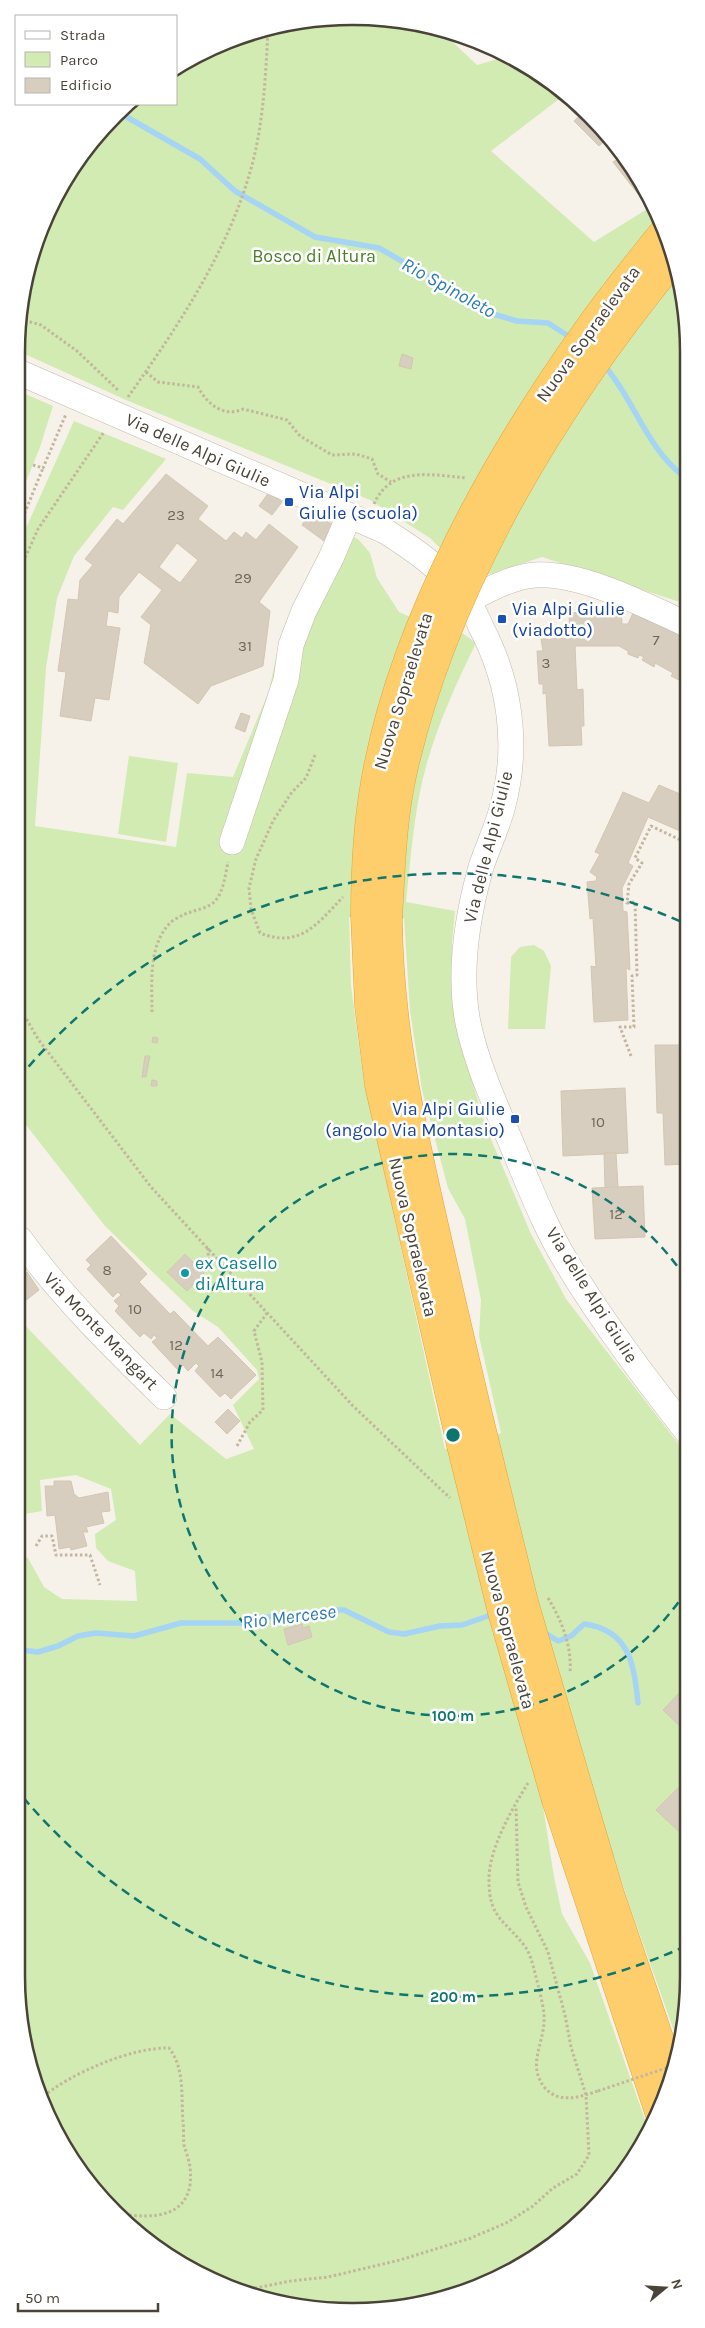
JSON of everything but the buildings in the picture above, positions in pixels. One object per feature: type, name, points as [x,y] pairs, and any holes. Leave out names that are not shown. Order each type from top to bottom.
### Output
[{"type":"highway","name":"Nuova Sopraelevata","points":[[659,237],[591,325],[519,433],[454,552],[426,614],[391,716],[375,782],[366,859],[389,970],[402,1079],[446,1278],[502,1612],[568,1795],[610,1894],[668,2064]]},
{"type":"highway","name":"Nuova Sopraelevata","points":[[377,918],[392,857],[403,773],[416,721],[441,645],[460,599],[503,514],[564,410],[616,334],[669,267]]},
{"type":"highway","name":"Nuova Sopraelevata","points":[[568,1795],[655,2100]]},
{"type":"street","name":"Via delle Alpi Giulie","points":[[25,375],[385,532],[417,552],[443,575],[467,601],[489,641],[501,672],[509,708],[512,739],[509,780],[503,806],[482,865],[466,939],[463,976],[468,1021],[476,1057],[537,1203],[566,1261],[631,1361],[680,1423]]},
{"type":"street","points":[[232,842],[286,680],[291,646],[304,611],[331,558],[358,520]]},
{"type":"street","points":[[467,601],[509,582],[535,575],[570,579],[601,587],[680,621]]},
{"type":"street","name":"Via Monte Mangart","points":[[25,1246],[41,1268],[69,1300],[109,1343],[164,1397]]},
{"type":"path","points":[[27,321],[41,325],[77,351],[126,399],[170,338],[204,280],[225,238],[240,201],[256,145],[264,102],[268,36]]},
{"type":"path","points":[[146,372],[158,382],[198,387],[205,399],[223,412],[237,412],[243,409],[287,420],[300,436],[332,455],[356,454],[372,459],[378,474],[391,482]]},
{"type":"path","points":[[25,512],[75,395]]},
{"type":"path","points":[[25,558],[38,529],[106,428]]},
{"type":"path","points":[[33,465],[43,468]]},
{"type":"path","points":[[358,520],[391,482],[415,473],[468,478]]},
{"type":"path","points":[[315,755],[306,778],[292,792],[273,820],[256,859],[249,888],[251,909],[260,933],[275,939],[297,937],[318,923],[344,895]]},
{"type":"path","points":[[631,1056],[620,1028],[634,1027],[632,976],[637,975],[635,902],[627,903],[629,884],[642,863],[635,858],[650,826],[680,840]]},
{"type":"path","points":[[152,1012],[152,964],[159,939],[170,922],[192,910],[210,906],[219,895],[224,884],[232,842]]},
{"type":"path","points":[[25,1016],[38,1039],[151,1187],[353,1406],[451,1498]]},
{"type":"path","points":[[208,1248],[209,1272]]},
{"type":"path","points":[[237,1446],[250,1422],[263,1410],[262,1362],[254,1331],[267,1313]]},
{"type":"path","points":[[36,1546],[42,1536],[52,1536],[56,1555],[90,1555],[100,1585]]},
{"type":"path","points":[[545,1594],[563,1628],[569,1648],[569,1682]]},
{"type":"path","points":[[531,1777],[515,1804],[489,1866],[489,1896],[496,1914],[502,1923],[529,1953],[534,1970],[544,2021],[536,2058],[537,2072],[541,2082],[552,2095],[561,2098],[586,2095],[667,2068]]},
{"type":"path","points":[[255,2288],[291,2281],[328,2277],[400,2260],[471,2238],[508,2222],[533,2206],[553,2188],[577,2174],[589,2155],[586,2095],[571,2047],[566,2015],[548,1952],[526,1907],[518,1882],[515,1804]]},
{"type":"path","points":[[47,2093],[80,2073],[140,2052],[156,2048],[169,2048],[176,2056],[181,2076],[184,2145],[190,2167],[190,2189],[182,2204],[169,2214],[151,2217],[129,2214]]},
{"type":"green space","name":"Bosco di Altura","points":[[352,25],[416,31],[450,40],[477,65],[497,59],[534,80],[559,99],[491,151],[594,242],[647,209],[655,227],[663,247],[674,289],[679,331],[680,602],[542,557],[472,580],[430,538],[370,500],[126,400],[25,354],[31,289],[42,247],[69,189],[106,137],[138,105],[178,105],[178,76],[227,50],[268,36],[310,28]]},
{"type":"green space","points":[[25,394],[53,406],[40,447],[25,484]]},
{"type":"green space","points":[[74,421],[166,459],[123,510],[113,507],[74,556],[57,598],[46,668],[35,826],[176,847],[187,773],[233,777],[269,691],[279,644],[332,524],[359,540],[370,553],[377,578],[399,612],[412,618],[447,622],[476,643],[449,702],[427,763],[416,815],[406,902],[455,911],[452,943],[457,1030],[485,1125],[531,1234],[566,1299],[680,1446],[680,1976],[675,2033],[629,1904],[591,1786],[543,1806],[562,1914],[590,1963],[645,2121],[625,2157],[612,2175],[568,2222],[516,2259],[458,2286],[416,2297],[395,2300],[352,2303],[331,2302],[289,2297],[268,2292],[247,2286],[208,2269],[171,2248],[153,2235],[106,2191],[69,2139],[42,2081],[31,2039],[25,1976],[25,1556],[28,1558],[44,1587],[62,1599],[137,1601],[135,1571],[108,1561],[96,1548],[95,1534],[116,1520],[111,1489],[76,1475],[40,1480],[42,1511],[25,1514],[25,1325],[140,1445],[170,1414],[226,1459],[254,1449],[233,1405],[259,1379],[257,1370],[218,1327],[193,1311],[105,1226],[26,1125],[25,530]],"holes":[[[349,917],[404,918],[410,1010],[422,1090],[448,1188],[465,1219],[481,1300],[479,1336],[501,1433],[445,1449],[363,1075],[351,986]]]},
{"type":"green space","points":[[129,756],[178,763],[166,842],[118,834]]},
{"type":"green space","points":[[534,945],[544,951],[551,966],[545,1029],[508,1029],[511,957],[520,947]]},
{"type":"waterway","name":"Rio Spinoleto","points":[[126,116],[200,159],[235,191],[315,237],[379,248],[493,314],[517,321],[548,323],[573,339]]},
{"type":"waterway","name":"Rio Spinoleto","points":[[603,364],[624,393],[651,439],[672,466],[680,473]]},
{"type":"waterway","name":"Rio Mercese","points":[[25,1650],[38,1652],[58,1646],[78,1636],[96,1633],[134,1636],[181,1623],[240,1623],[267,1617],[317,1615],[333,1610],[344,1610],[389,1632],[404,1634],[440,1626],[462,1625],[494,1614]]},
{"type":"waterway","name":"Rio Mercese","points":[[542,1631],[558,1641],[571,1636],[584,1624],[611,1634],[627,1652],[634,1675],[638,1703]]},
{"type":"place","name":"Via Alpi Giulie (scuola)","points":[[289,502]]},
{"type":"place","name":"Via Alpi Giulie (viadotto)","points":[[502,619]]},
{"type":"place","name":"Via Alpi Giulie (angolo Via Montasio)","points":[[515,1119]]},
{"type":"place","name":"ex Casello di Altura","points":[[185,1273]]}]
